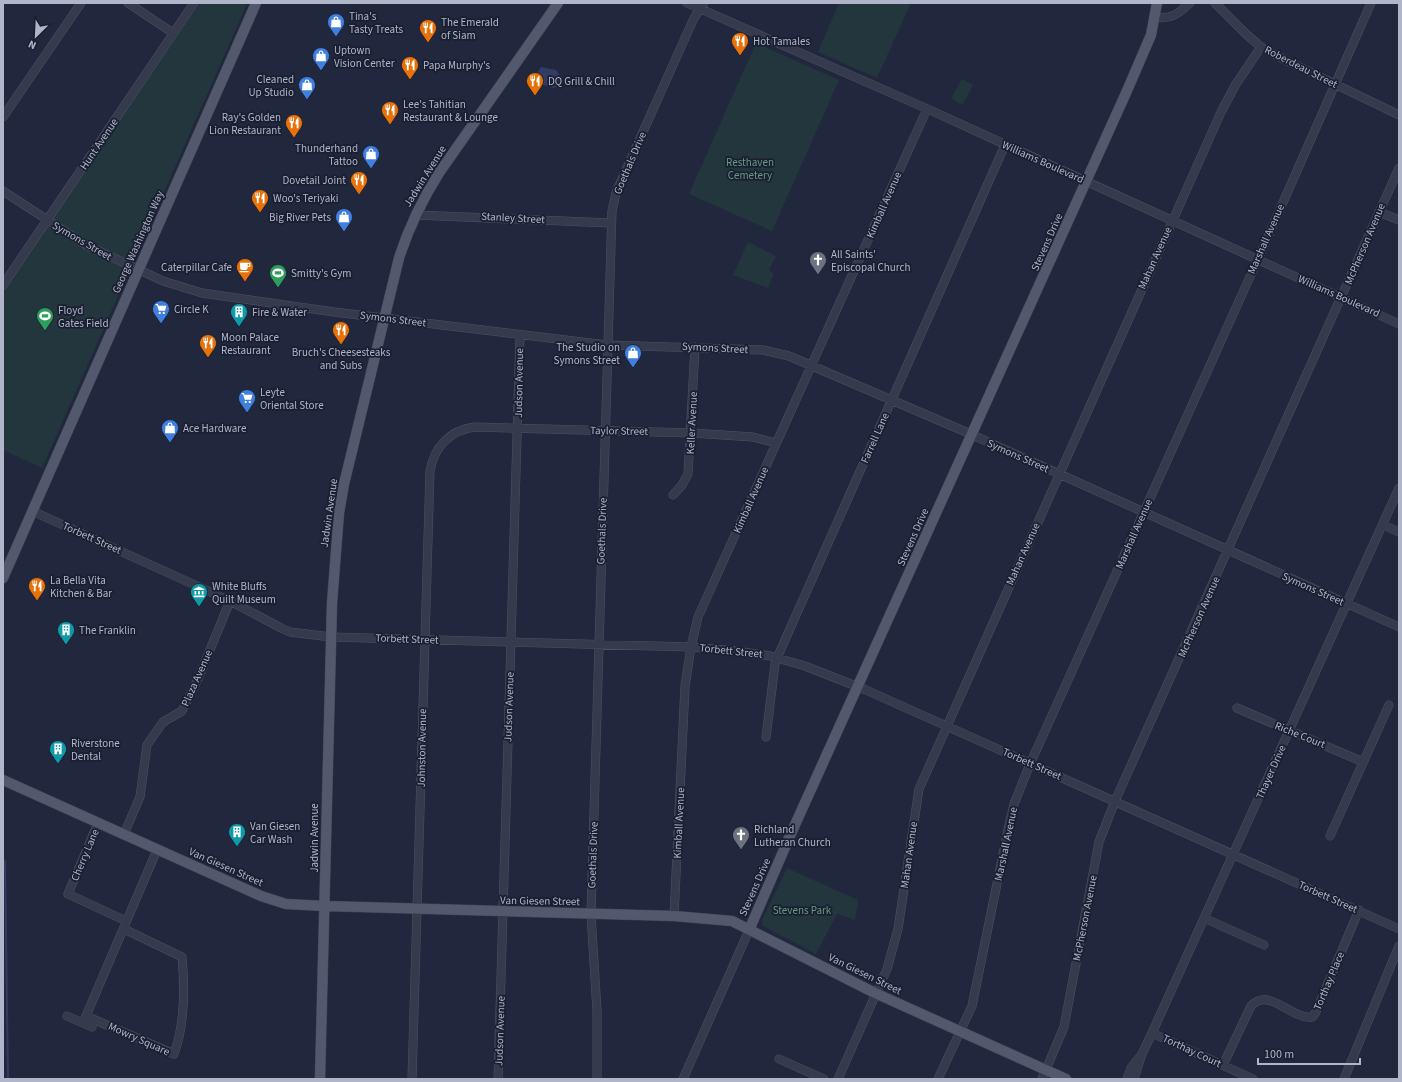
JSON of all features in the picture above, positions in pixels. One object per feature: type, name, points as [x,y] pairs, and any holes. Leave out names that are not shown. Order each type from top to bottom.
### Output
[{"type":"main road","name":"George Washington Way","points":[[3,578],[256,3]]},
{"type":"main road","name":"Jadwin Avenue","points":[[320,1079],[331,637],[337,533],[341,498],[399,258],[415,214],[439,173],[558,3]]},
{"type":"main road","name":"Stevens Drive","points":[[750,928],[789,838],[1087,182],[1144,52],[1155,17],[1157,3]]},
{"type":"main road","name":"Van Giesen Street","points":[[3,780],[157,850],[270,899],[294,905],[674,916],[727,920],[750,928],[875,993],[960,1031],[1044,1074],[1066,1079]]},
{"type":"street","points":[[3,117],[81,3]]},
{"type":"street","points":[[128,3],[173,33]]},
{"type":"street","name":"Hunt Avenue","points":[[3,285],[194,3]]},
{"type":"street","name":"Williams Boulevard","points":[[687,3],[702,6],[1399,324]]},
{"type":"street","points":[[1155,17],[1166,19],[1173,17],[1190,3]]},
{"type":"street","name":"Roberdeau Street","points":[[1214,3],[1261,47],[1399,115]]},
{"type":"street","name":"Marshall Avenue","points":[[938,1079],[972,1006],[1014,804],[1030,764],[1258,259],[1371,3]]},
{"type":"street","name":"Goethals Drive","points":[[597,1079],[592,914],[607,345],[614,201],[619,186],[702,6]]},
{"type":"street","name":"Mahan Avenue","points":[[838,1079],[887,969],[898,929],[919,789],[1058,474],[1222,110],[1236,84],[1261,47]]},
{"type":"street","name":"Kimball Avenue","points":[[674,916],[685,686],[691,647],[698,617],[927,109]]},
{"type":"street","name":"Farrell Lane","points":[[766,737],[777,658],[1006,145]]},
{"type":"street","name":"McPherson Avenue","points":[[1044,1074],[1064,1027],[1099,842],[1115,801],[1229,551],[1399,168]]},
{"type":"street","name":"Symons Street","points":[[3,191],[86,245],[139,271],[176,286],[213,295],[384,318],[607,345],[763,350],[789,356],[972,435],[1399,627]]},
{"type":"street","points":[[1379,212],[1399,220]]},
{"type":"street","name":"Stanley Street","points":[[415,214],[612,223]]},
{"type":"street","name":"Judson Avenue","points":[[498,1079],[520,335]]},
{"type":"street","name":"Keller Avenue","points":[[673,495],[682,485],[688,474],[692,433],[696,347]]},
{"type":"street","name":"Taylor Street","points":[[461,430],[475,427],[692,433],[753,437],[776,443]]},
{"type":"street","name":"Johnston Avenue","points":[[412,1079],[430,471],[433,458],[438,448],[446,439],[461,430]]},
{"type":"street","name":"Thayer Drive","points":[[1134,1079],[1142,1054],[1399,488]]},
{"type":"street","name":"Torbett Street","points":[[32,511],[230,601],[286,630],[331,637],[691,647],[736,650],[777,658],[830,674],[1399,929]]},
{"type":"street","points":[[1383,525],[1399,532]]},
{"type":"street","name":"Plaza Avenue","points":[[124,834],[140,797],[147,745],[163,722],[182,711],[198,678],[230,601]]},
{"type":"street","points":[[1330,836],[1389,705]]},
{"type":"street","name":"Riche Court","points":[[1237,708],[1363,762]]},
{"type":"street","name":"Cherry Lane","points":[[98,823],[68,894],[125,925]]},
{"type":"street","points":[[84,1019],[157,850]]},
{"type":"street","name":"Torthay Place","points":[[1223,1065],[1251,1006],[1255,1001],[1261,999],[1268,1000],[1304,1017],[1312,1017],[1315,1014],[1358,910]]},
{"type":"street","points":[[1204,918],[1264,945]]},
{"type":"street","name":"Mowry Square","points":[[84,1019],[174,1054],[181,1030],[184,981],[182,957],[125,925]]},
{"type":"street","name":"Stevens Drive","points":[[683,1079],[750,928]]},
{"type":"street","points":[[1344,1079],[1399,946]]},
{"type":"street","points":[[67,1016],[84,1019],[92,1027]]},
{"type":"street","name":"Torthay Court","points":[[1152,1033],[1253,1079]]},
{"type":"street","name":"Thayer Drive","points":[[1127,1079],[1131,1068],[1142,1054]]},
{"type":"street","points":[[780,1059],[824,1079]]},
{"type":"green space","points":[[200,3],[247,4],[42,468],[3,450],[3,291]]},
{"type":"green space","points":[[839,3],[911,3],[877,78],[818,52]]},
{"type":"green space","name":"Resthaven Cemetery","points":[[756,43],[839,80],[772,231],[689,194]]},
{"type":"green space","points":[[962,79],[973,85],[962,105],[951,98]]},
{"type":"green space","points":[[748,242],[776,256],[769,270],[774,274],[768,288],[733,275]]},
{"type":"green space","name":"Stevens Park","points":[[787,868],[858,900],[855,920],[837,914],[816,954],[763,926],[762,920]]},
{"type":"water","points":[[541,67],[556,70],[562,79],[559,86],[553,88],[538,83],[535,76]]},
{"type":"waterway","points":[[5,861],[8,1079]]},
{"type":"place","name":"Tina's Tasty Treats","points":[[336,37]]},
{"type":"place","name":"The Emerald of Siam","points":[[428,43]]},
{"type":"place","name":"Hot Tamales","points":[[740,56]]},
{"type":"place","name":"Uptown Vision Center","points":[[321,71]]},
{"type":"place","name":"Papa Murphy's","points":[[410,80]]},
{"type":"place","name":"DQ Grill & Chill","points":[[535,96]]},
{"type":"place","name":"Cleaned Up Studio","points":[[307,100]]},
{"type":"place","name":"Lee's Tahitian Restaurant & Lounge","points":[[390,125]]},
{"type":"place","name":"Ray's Golden Lion Restaurant","points":[[294,138]]},
{"type":"place","name":"Thunderhand Tattoo","points":[[371,169]]},
{"type":"place","name":"Dovetail Joint","points":[[359,195]]},
{"type":"place","name":"Woo's Teriyaki","points":[[260,213]]},
{"type":"place","name":"Big River Pets","points":[[344,232]]},
{"type":"place","name":"All Saints' Episcopal Church","points":[[818,275]]},
{"type":"place","name":"Caterpillar Cafe","points":[[245,282]]},
{"type":"place","name":"Smitty's Gym","points":[[278,288]]},
{"type":"place","name":"Circle K","points":[[161,324]]},
{"type":"place","name":"Fire & Water","points":[[239,327]]},
{"type":"place","name":"Floyd Gates Field","points":[[45,331]]},
{"type":"place","name":"Bruch's Cheesesteaks and Subs","points":[[341,345]]},
{"type":"place","name":"Moon Palace Restaurant","points":[[208,358]]},
{"type":"place","name":"The Studio on Symons Street","points":[[633,368]]},
{"type":"place","name":"Leyte Oriental Store","points":[[247,413]]},
{"type":"place","name":"Ace Hardware","points":[[170,443]]},
{"type":"place","name":"La Bella Vita Kitchen & Bar","points":[[37,601]]},
{"type":"place","name":"White Bluffs Quilt Museum","points":[[199,607]]},
{"type":"place","name":"The Franklin","points":[[66,645]]},
{"type":"place","name":"Riverstone Dental","points":[[58,764]]},
{"type":"place","name":"Van Giesen Car Wash","points":[[237,847]]},
{"type":"place","name":"Richland Lutheran Church","points":[[741,850]]}]
